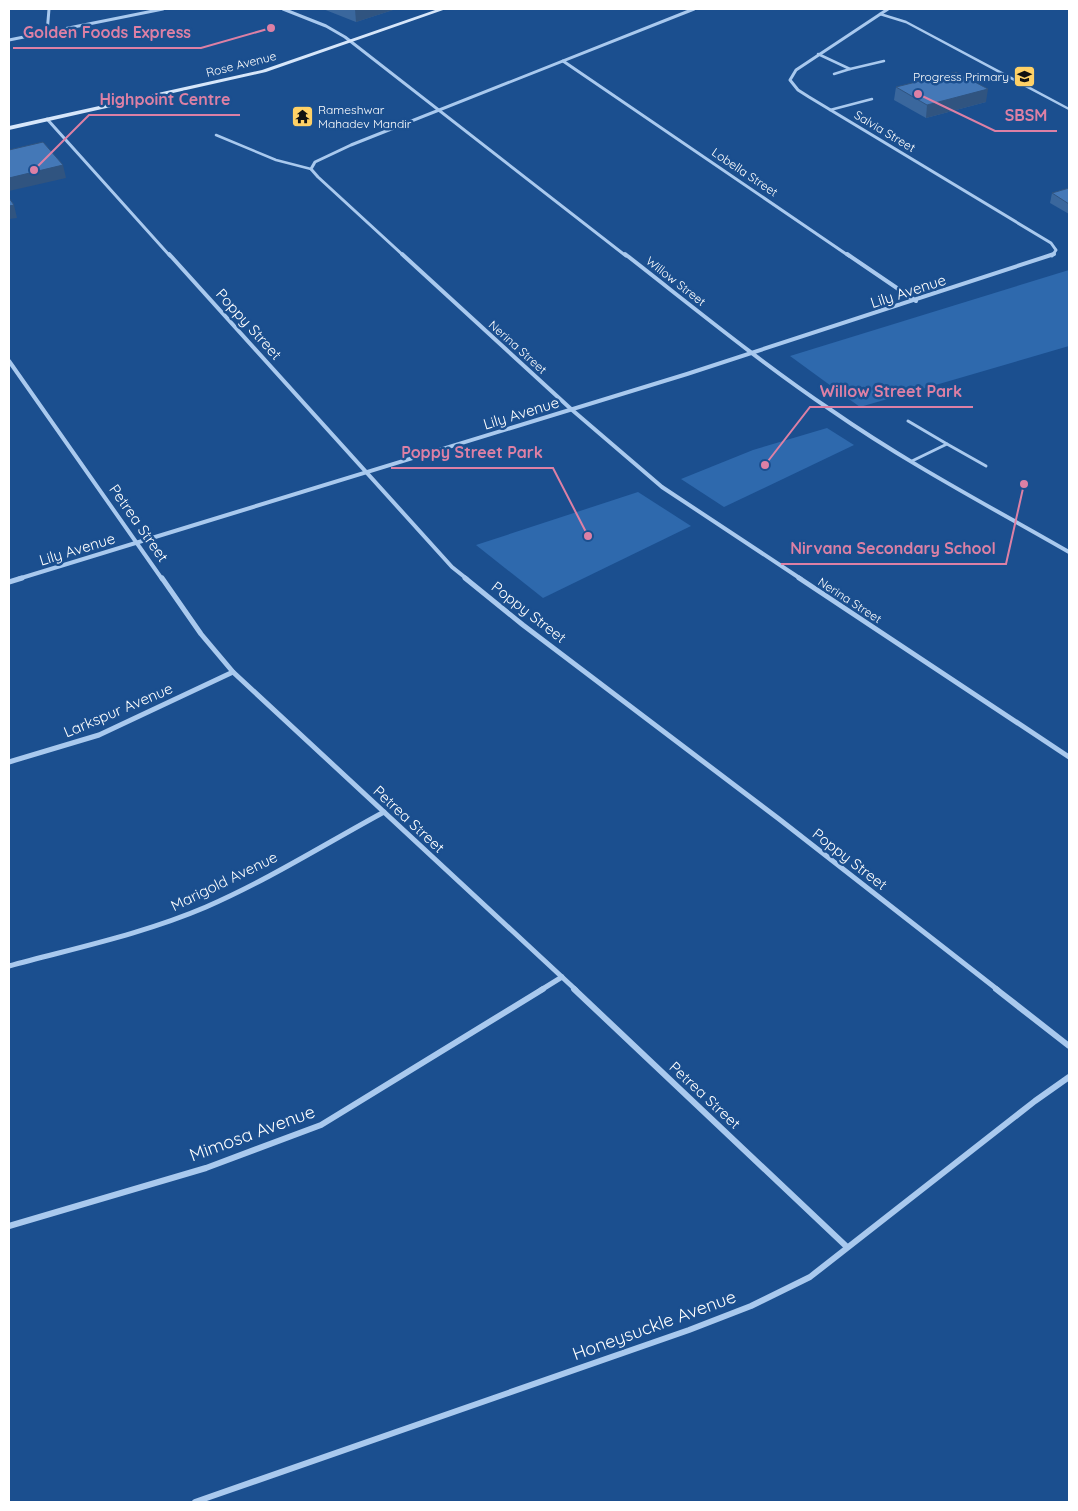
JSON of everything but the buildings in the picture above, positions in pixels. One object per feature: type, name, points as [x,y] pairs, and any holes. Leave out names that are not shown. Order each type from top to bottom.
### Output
[{"type":"street","points":[[47,32],[49,9]]},
{"type":"street","points":[[9,40],[163,9]]},
{"type":"street","name":"Willow Street","points":[[283,9],[341,33],[353,41],[362,50],[752,353],[844,420],[1069,552]]},
{"type":"street","name":"Rose Avenue","points":[[9,128],[271,69],[443,9]]},
{"type":"street","points":[[312,169],[315,162],[322,158],[694,9]]},
{"type":"street","name":"Salvia Street","points":[[888,9],[818,54],[796,70],[790,80],[798,90],[1055,247],[1054,255],[1039,260]]},
{"type":"street","name":"Lobella Street","points":[[563,61],[916,300]]},
{"type":"street","name":"Poppy Street","points":[[47,119],[452,567],[474,586],[1069,1046]]},
{"type":"street","name":"Nerina Street","points":[[312,169],[318,177],[571,409],[677,498],[1069,757]]},
{"type":"street","name":"Lily Avenue","points":[[9,582],[752,353],[1039,260]]},
{"type":"street","name":"Petrea Street","points":[[9,361],[201,634],[233,672],[562,977],[847,1247]]},
{"type":"street","name":"Larkspur Avenue","points":[[9,762],[99,735],[233,672]]},
{"type":"street","name":"Marigold Avenue","points":[[9,966],[149,927],[206,907],[384,812]]},
{"type":"street","name":"Mimosa Avenue","points":[[9,1226],[222,1162],[287,1140],[321,1125],[562,977]]},
{"type":"street","name":"Honeysuckle Avenue","points":[[195,1502],[756,1305],[810,1276],[1034,1101],[1069,1077]]},
{"type":"lane","points":[[880,14],[906,22],[1069,109]]},
{"type":"lane","points":[[818,54],[850,69]]},
{"type":"lane","points":[[834,74],[884,61]]},
{"type":"lane","points":[[830,110],[872,99]]},
{"type":"lane","points":[[216,136],[286,164],[312,169]]},
{"type":"lane","points":[[908,421],[986,466]]},
{"type":"lane","points":[[912,461],[947,444]]},
{"type":"shaded area","points":[[1069,270],[1069,346],[860,407],[790,356]]},
{"type":"shaded area","points":[[827,428],[854,445],[724,507],[681,479],[753,450]]},
{"type":"shaded area","points":[[638,492],[691,526],[543,598],[476,545]]},
{"type":"place","name":"Golden Foods Express","points":[[271,28]]},
{"type":"place","name":"Progress Primary","points":[[1025,76]]},
{"type":"place","name":"SBSM","points":[[918,94]]},
{"type":"place","name":"Rameshwar Mahadev Mandir","points":[[302,116]]},
{"type":"place","name":"Highpoint Centre","points":[[34,170]]},
{"type":"place","name":"Willow Street Park","points":[[765,465]]},
{"type":"place","name":"Nirvana Secondary School","points":[[1024,484]]},
{"type":"place","name":"Poppy Street Park","points":[[588,536]]}]
